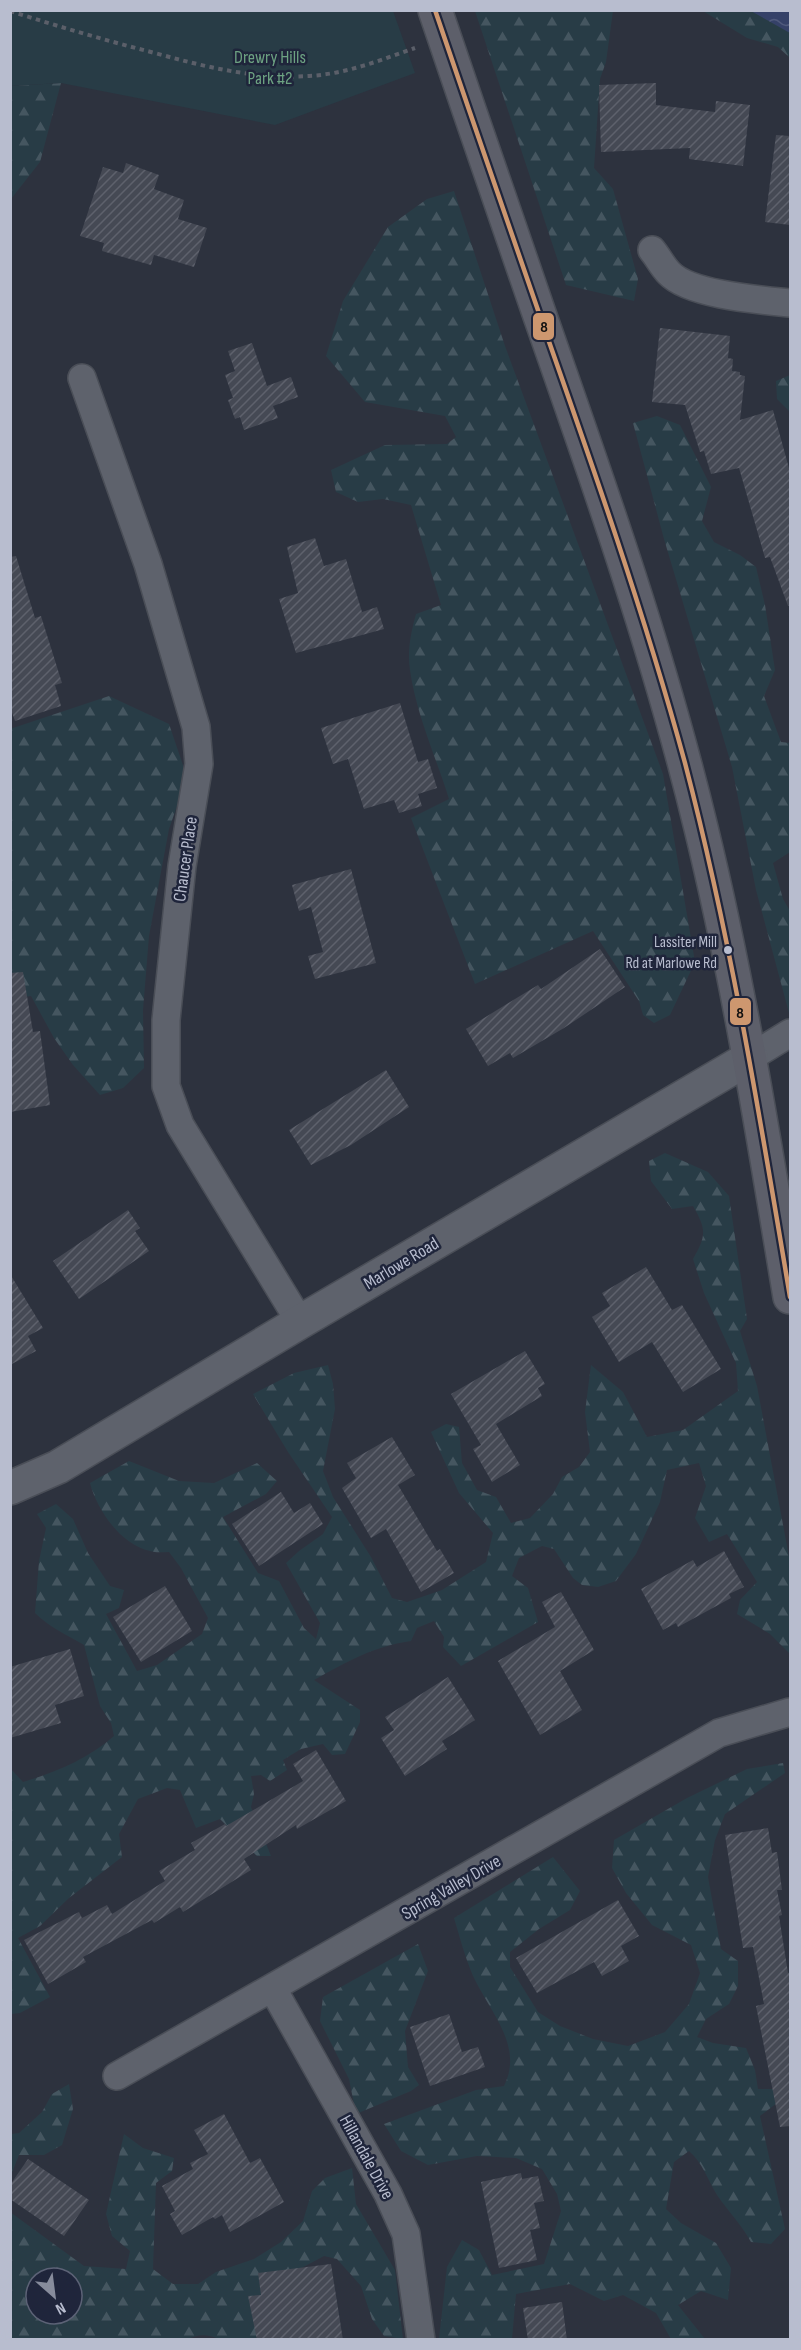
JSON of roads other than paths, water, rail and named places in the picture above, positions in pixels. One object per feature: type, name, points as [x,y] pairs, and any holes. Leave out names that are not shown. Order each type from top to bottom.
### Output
[{"type":"main road","points":[[435,10],[575,414],[652,651],[701,827],[751,1057],[790,1297]]},
{"type":"street","points":[[652,250],[670,274],[696,288],[727,296],[790,303]]},
{"type":"street","name":"Chaucer Place","points":[[82,378],[148,564],[196,727],[199,764],[182,866],[166,1020],[166,1086],[180,1125],[300,1322]]},
{"type":"street","name":"Marlowe Road","points":[[10,1488],[58,1467],[790,1033]]},
{"type":"street","name":"Spring Valley Drive","points":[[117,2076],[719,1733],[790,1712]]},
{"type":"street","name":"Hillandale Drive","points":[[273,1989],[388,2194],[406,2235],[421,2340]]},
{"type":"water","points":[[751,11],[790,11],[790,33]]},
{"type":"place","name":"Lassiter Mill Rd at Marlowe Rd","points":[[728,950]]},
{"type":"park label","name":"Drewry Hills Park #2","points":[[270,67]]}]
